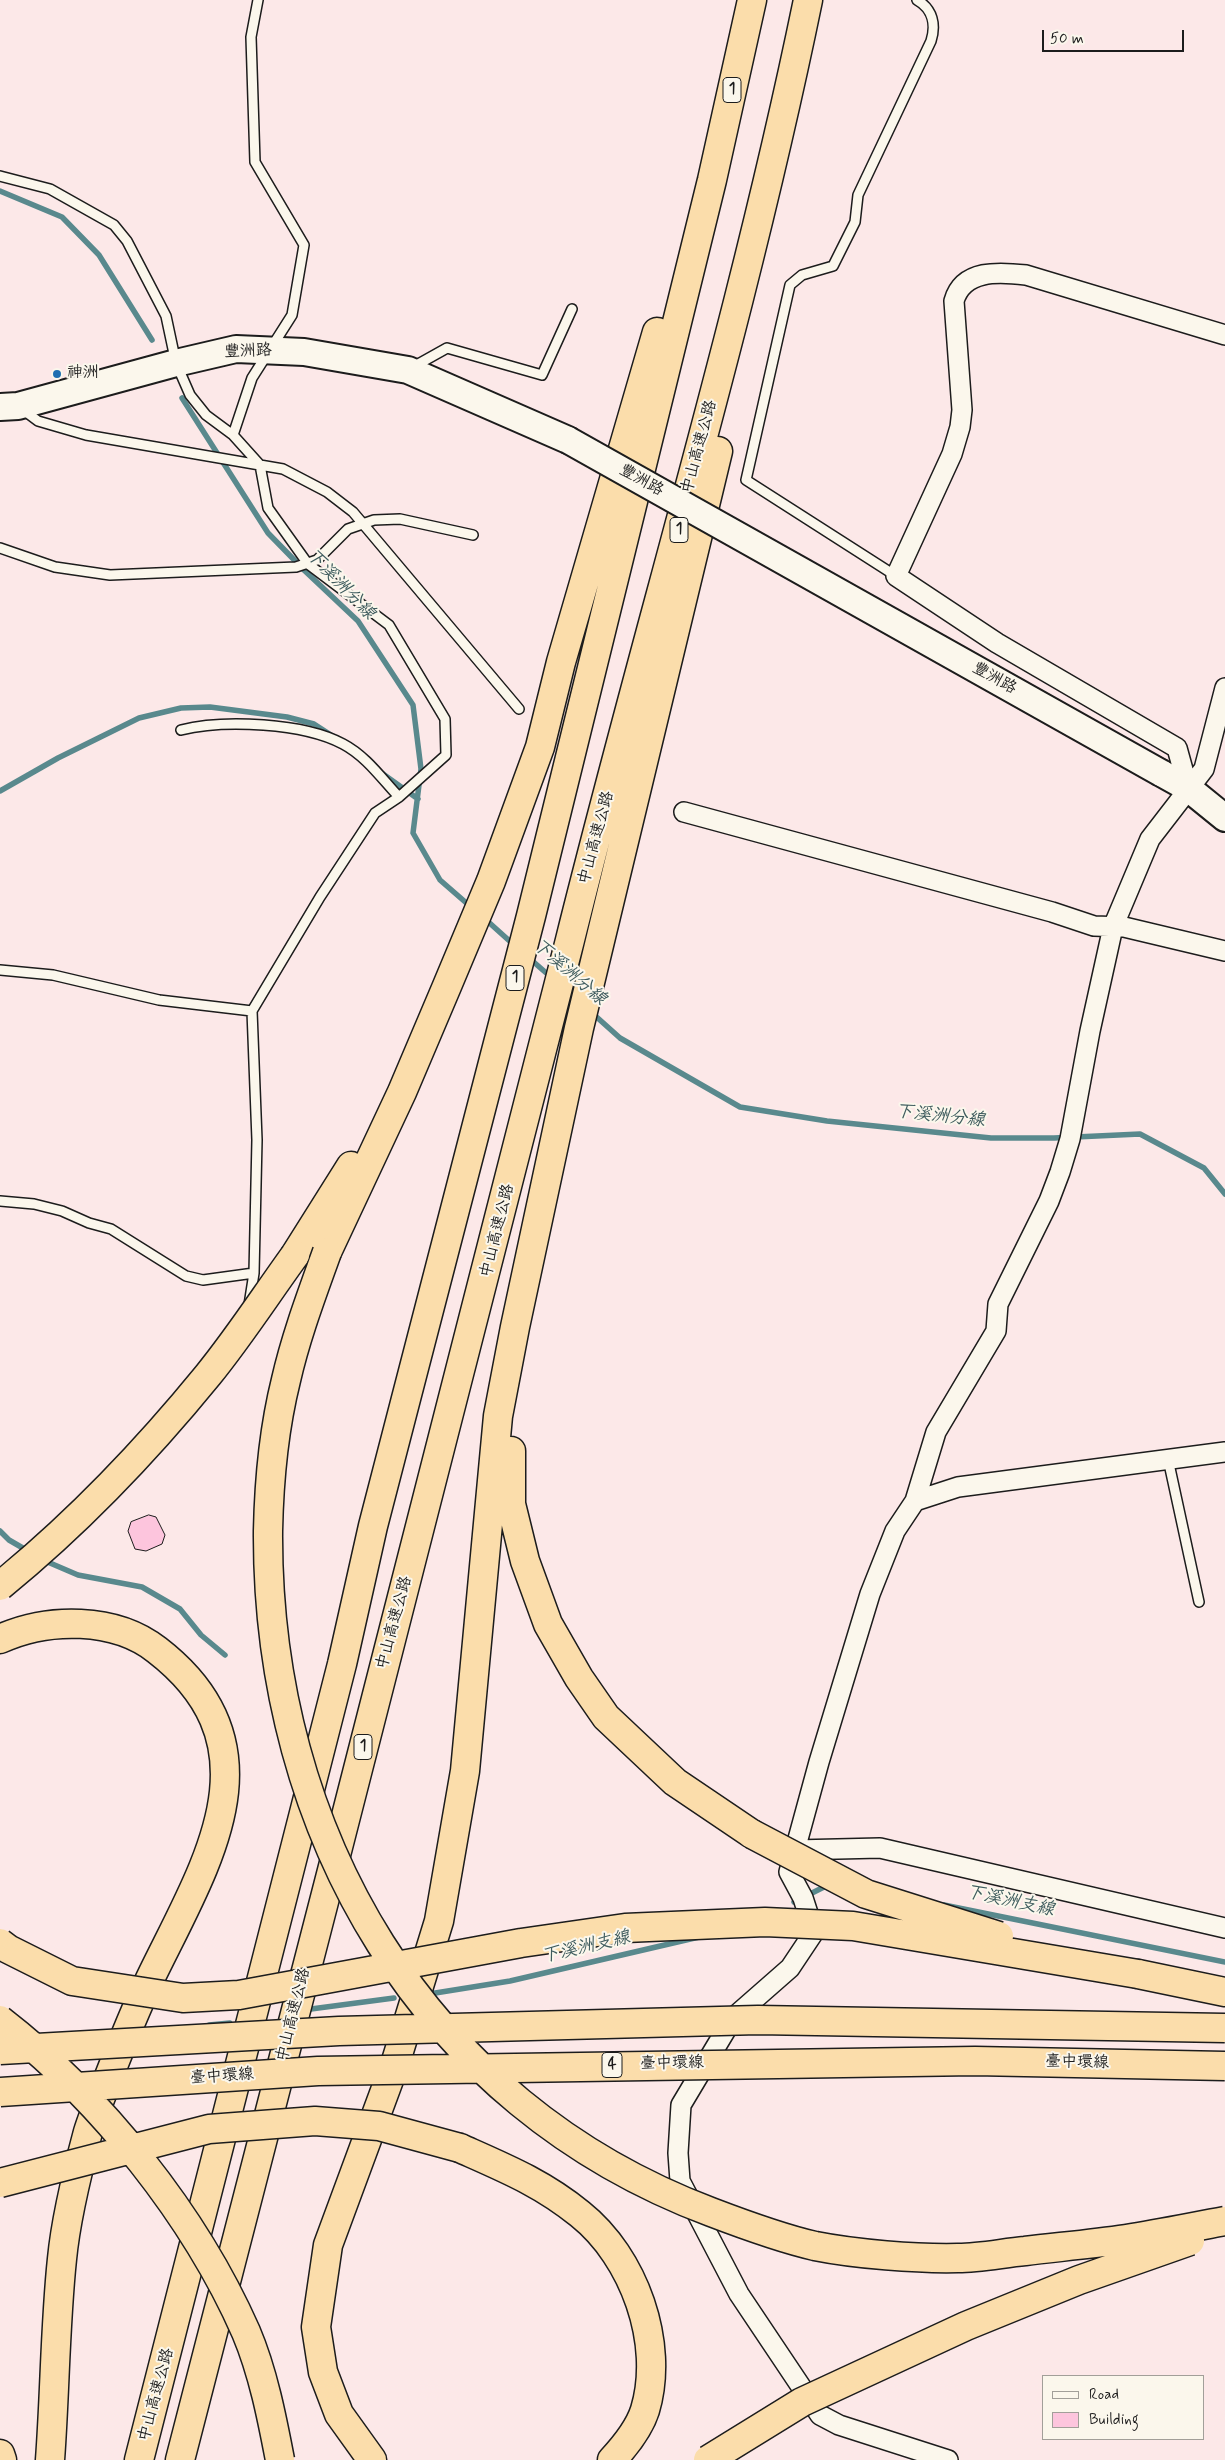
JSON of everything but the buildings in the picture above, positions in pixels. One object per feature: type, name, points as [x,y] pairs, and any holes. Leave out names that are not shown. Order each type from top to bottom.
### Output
[{"type":"highway","name":"中山高速公路","points":[[140,2460],[342,1664],[373,1526],[531,916],[712,180],[752,0]]},
{"type":"highway","name":"中山高速公路","points":[[180,2460],[548,1035],[571,938],[660,603],[783,121],[808,0]]},
{"type":"highway","points":[[372,2460],[339,2414],[323,2372],[316,2326],[328,2245],[396,2061],[439,1921],[465,1771],[498,1416],[515,1327],[579,1028],[788,162],[783,121]]},
{"type":"highway","points":[[712,180],[650,351],[561,662],[540,747],[491,881],[448,986],[365,1153],[304,1318],[285,1383],[274,1456],[268,1528],[273,1642],[282,1696],[297,1755],[319,1820],[347,1883],[391,1959],[426,2009],[466,2055],[520,2104],[570,2142],[621,2172],[706,2210],[751,2227],[816,2246],[892,2255],[958,2258],[1124,2240],[1225,2221]]},
{"type":"highway","points":[[0,1586],[33,1560],[145,1449],[218,1362],[365,1153]]},
{"type":"highway","points":[[515,1327],[511,1504],[526,1561],[548,1624],[606,1717],[675,1782],[752,1834],[866,1894],[985,1932],[1138,1974]]},
{"type":"highway","points":[[0,1638],[21,1629],[62,1623],[105,1627],[144,1640],[178,1666],[201,1694],[218,1724],[226,1758],[222,1806],[215,1839],[183,1915],[149,1980],[89,2130],[62,2257],[50,2460]]},
{"type":"highway","points":[[0,1943],[8,1949],[72,1981],[183,1998],[239,1995],[511,1944],[625,1928],[765,1922],[853,1926],[1138,1974],[1225,1992]]},
{"type":"highway","points":[[0,2020],[67,2078],[115,2132],[168,2197],[208,2259],[246,2333],[267,2398],[280,2460]]},
{"type":"highway","points":[[0,2050],[339,2031],[758,2020],[1225,2028]]},
{"type":"highway","name":"臺中環線","points":[[0,2092],[328,2071],[975,2061],[1225,2066]]},
{"type":"highway","points":[[0,2183],[209,2130],[315,2121],[379,2126],[452,2146],[533,2180],[582,2215],[614,2250],[640,2300],[650,2336],[651,2370],[645,2410],[627,2444],[612,2460]]},
{"type":"highway","points":[[708,2460],[802,2402],[966,2326],[1079,2280],[1225,2230]]},
{"type":"highway","points":[[0,2454],[2,2460]]},
{"type":"street","points":[[1188,788],[1177,748],[998,643],[896,576],[957,440],[962,410],[954,301],[960,287],[966,281],[974,277],[998,273],[1026,275],[1225,335]]},
{"type":"street","name":"豐洲路","points":[[9,406],[176,363],[236,350],[304,352],[408,370],[568,440],[1188,788],[1225,818]]},
{"type":"street","points":[[948,2460],[839,2425],[820,2415],[739,2294],[680,2181],[678,2153],[681,2105],[733,2018],[790,1968],[814,1932],[803,1898],[789,1872],[819,1762],[870,1594],[895,1531],[915,1501],[936,1432],[996,1331],[998,1304],[1049,1201],[1070,1139],[1090,1031],[1113,927],[1150,839],[1204,769],[1225,688]]},
{"type":"street","points":[[684,812],[1052,912],[1094,926],[1124,927],[1225,951]]},
{"type":"street","points":[[915,1501],[958,1487],[1225,1452]]},
{"type":"street","points":[[795,1850],[880,1848],[1225,1928]]},
{"type":"lane","points":[[233,435],[252,378],[292,315],[304,245],[255,162],[251,37],[258,0]]},
{"type":"lane","points":[[896,576],[746,480],[790,285],[802,275],[833,266],[855,222],[858,195],[932,41],[933,20],[926,7],[917,0]]},
{"type":"lane","points":[[0,176],[50,189],[114,225],[127,241],[166,316],[176,363],[190,395],[206,415],[233,435],[260,465],[268,508],[308,564],[390,625],[445,720],[446,755],[429,773],[375,813],[320,896],[252,1011],[256,1140],[254,1273],[245,1328],[190,1400],[101,1502],[0,1596]]},
{"type":"lane","points":[[408,370],[447,348],[542,375],[572,309]]},
{"type":"lane","points":[[9,406],[38,421],[86,435],[283,469],[327,492],[353,512],[519,709]]},
{"type":"lane","points":[[0,548],[55,567],[110,575],[296,568],[308,564],[325,553],[348,529],[385,519],[400,519],[473,535]]},
{"type":"lane","points":[[180,730],[204,724],[225,723],[284,728],[325,736],[345,745],[366,761],[399,797]]},
{"type":"lane","points":[[0,970],[53,975],[159,1000],[252,1011]]},
{"type":"lane","points":[[0,1201],[34,1204],[62,1210],[89,1223],[111,1229],[186,1276],[204,1280],[254,1273]]},
{"type":"lane","points":[[1168,1459],[1199,1602]]},
{"type":"waterway","name":"下溪洲分線","points":[[0,191],[62,217],[99,255],[152,340]]},
{"type":"waterway","name":"下溪洲分線","points":[[182,398],[268,533],[358,621],[413,705],[421,769],[413,833],[440,880],[471,907]]},
{"type":"waterway","points":[[0,791],[58,758],[139,718],[181,708],[210,707],[287,717],[314,724],[334,737]]},
{"type":"waterway","points":[[383,774],[418,799]]},
{"type":"waterway","name":"下溪洲分線","points":[[484,918],[514,945]]},
{"type":"waterway","name":"下溪洲分線","points":[[529,958],[552,978]]},
{"type":"waterway","name":"下溪洲分線","points":[[591,1012],[620,1038],[740,1107],[827,1121],[991,1138],[1054,1138],[1140,1134],[1204,1168],[1225,1194]]},
{"type":"waterway","points":[[0,1531],[9,1540],[28,1551]]},
{"type":"waterway","points":[[43,1560],[78,1575],[142,1587],[180,1609],[201,1635],[225,1655]]},
{"type":"waterway","name":"下溪洲支線","points":[[794,1902],[830,1884]]},
{"type":"waterway","name":"下溪洲支線","points":[[944,1905],[1225,1962]]},
{"type":"waterway","name":"下溪洲支線","points":[[429,1994],[510,1981],[699,1937]]},
{"type":"waterway","name":"下溪洲支線","points":[[311,2009],[394,1998]]},
{"type":"waterway","name":"下溪洲支線","points":[[209,2025],[230,2023]]},
{"type":"place","name":"神洲","points":[[57,374]]}]
